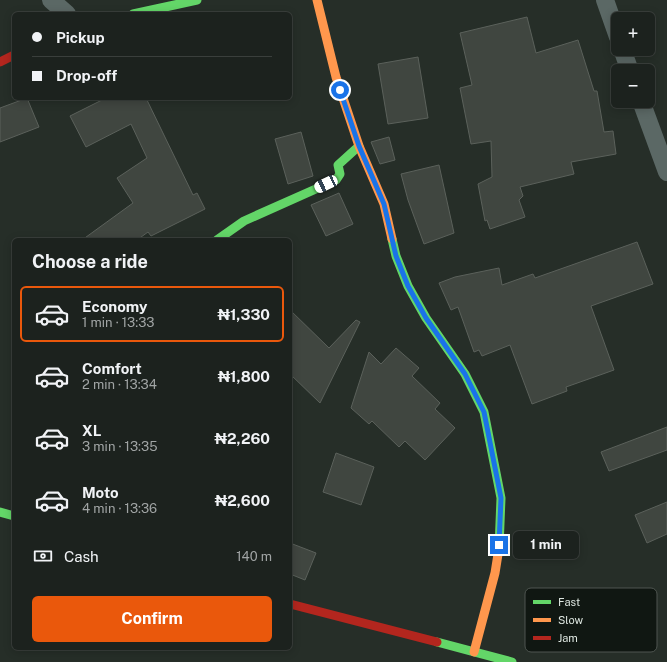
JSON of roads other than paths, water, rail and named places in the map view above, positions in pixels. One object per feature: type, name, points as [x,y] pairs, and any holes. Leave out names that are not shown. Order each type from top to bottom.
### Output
[{"type":"street","points":[[51,0],[65,12]]},
{"type":"street","points":[[141,12],[197,0]]},
{"type":"street","points":[[318,0],[336,77],[359,146],[384,204],[396,256],[408,286],[426,318],[465,374],[484,412],[501,498],[499,545],[495,573],[474,652]]},
{"type":"street","points":[[605,0],[611,17]]},
{"type":"street","points":[[0,62],[12,56]]},
{"type":"street","points":[[644,108],[667,172]]},
{"type":"street","points":[[220,238],[244,221],[336,180],[340,174],[338,165],[359,146]]},
{"type":"street","points":[[0,512],[12,515]]},
{"type":"street","points":[[292,605],[512,662]]}]
